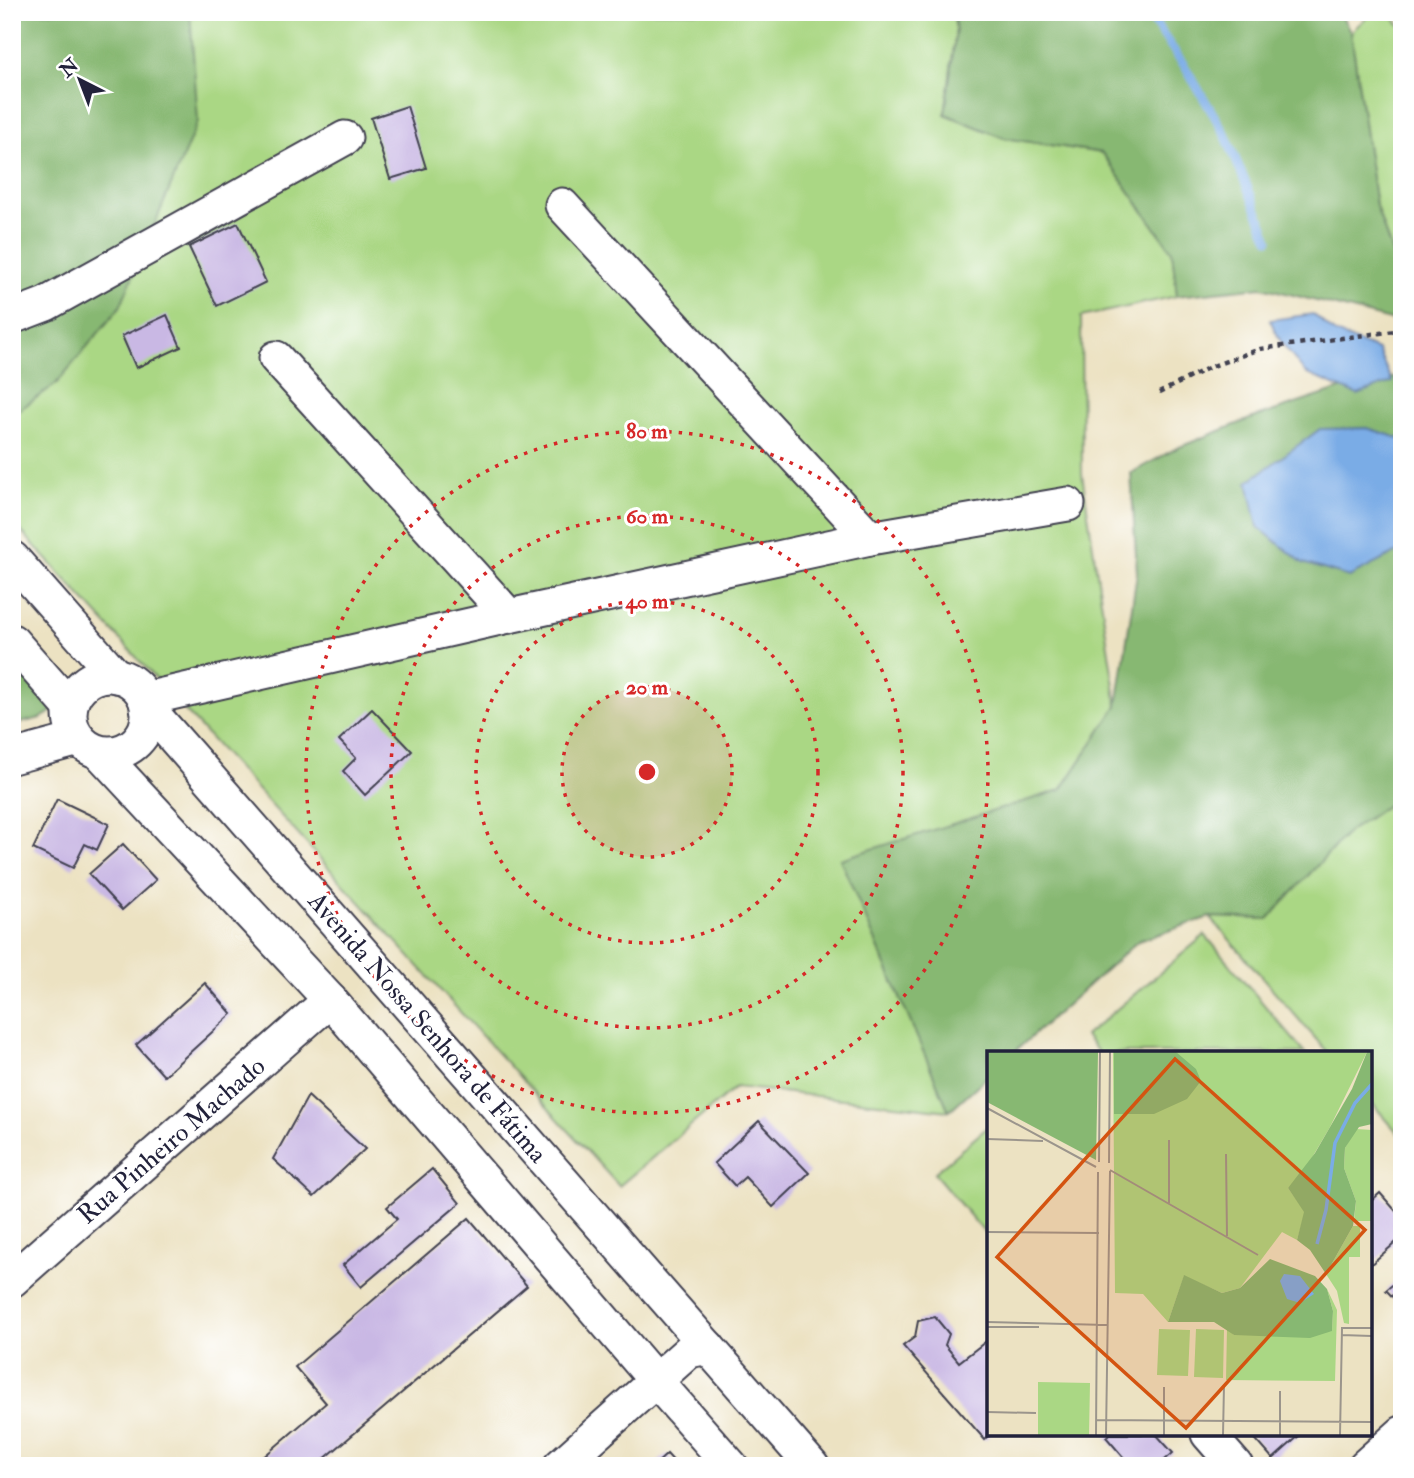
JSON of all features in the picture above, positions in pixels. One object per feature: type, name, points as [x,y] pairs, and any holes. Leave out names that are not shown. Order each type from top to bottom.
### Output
[{"type":"street","points":[[12,317],[46,304],[345,138]]},
{"type":"street","points":[[562,205],[870,538]]},
{"type":"street","points":[[276,358],[509,616]]},
{"type":"street","points":[[12,757],[90,746],[111,753],[122,751],[140,739],[145,729],[148,718],[146,703],[509,616],[870,538],[1068,504]]},
{"type":"street","name":"Avenida Nossa Senhora de Fátima","points":[[12,558],[116,676],[125,679],[140,691],[146,703],[812,1466]]},
{"type":"street","points":[[12,641],[71,708]]},
{"type":"street","points":[[116,676],[92,679],[82,686],[71,708],[73,730],[330,1000],[731,1466]]},
{"type":"street","name":"Rua Pinheiro Machado","points":[[12,1280],[330,1000]]},
{"type":"street","points":[[593,1466],[663,1389],[689,1351],[708,1347]]},
{"type":"street","points":[[561,1466],[663,1389]]},
{"type":"street","points":[[1365,1466],[1402,1433]]},
{"type":"street","points":[[1210,1436],[1236,1466]]},
{"type":"path","points":[[1159,393],[1210,367],[1260,349],[1395,331],[1402,333]]},
{"type":"green space","points":[[12,12],[953,12],[956,29],[945,114],[1004,138],[1102,153],[1172,251],[1177,296],[1081,317],[1082,474],[1117,706],[1061,790],[841,859],[949,1111],[736,1087],[619,1186],[12,521]]},
{"type":"green space","points":[[12,12],[190,12],[198,121],[120,307],[56,384],[12,415]]},
{"type":"green space","points":[[953,12],[1339,12],[1351,32],[1376,206],[1402,282],[1402,323],[1262,287],[1177,296],[1172,251],[1102,153],[1004,138],[945,114],[956,30]]},
{"type":"green space","points":[[1372,12],[1388,12],[1402,27],[1402,282],[1376,206],[1351,32]]},
{"type":"green space","points":[[1380,376],[1402,379],[1402,795],[1348,832],[1268,919],[1210,917],[1138,941],[1015,1051],[987,1051],[987,1077],[949,1111],[840,859],[1061,790],[1117,706],[1137,573],[1131,473],[1177,448],[1250,419]]},
{"type":"green space","points":[[12,657],[53,711],[41,718],[12,725]]},
{"type":"green space","points":[[1402,795],[1402,1131],[1399,1134],[1372,1103],[1372,1051],[1326,1051],[1210,917],[1268,919],[1348,832]]},
{"type":"green space","points":[[1205,935],[1303,1051],[1097,1051],[1085,1036]]},
{"type":"green space","points":[[987,1128],[987,1236],[934,1173]]},
{"type":"water","points":[[1313,314],[1335,333],[1378,350],[1392,382],[1358,395],[1305,373],[1281,342],[1270,320]]},
{"type":"water","points":[[1367,428],[1402,439],[1402,550],[1349,577],[1303,563],[1258,527],[1248,482],[1320,429]]},
{"type":"building","points":[[407,106],[426,168],[390,179],[371,118]]},
{"type":"building","points":[[238,223],[266,282],[217,306],[189,247]]},
{"type":"building","points":[[167,315],[181,347],[136,368],[122,336]]},
{"type":"building","points":[[372,709],[412,751],[365,795],[343,771],[356,758],[339,740]]},
{"type":"building","points":[[57,799],[109,824],[97,850],[85,844],[73,868],[33,849]]},
{"type":"building","points":[[123,844],[156,880],[122,910],[89,874]]},
{"type":"building","points":[[205,983],[232,1014],[164,1076],[136,1045]]},
{"type":"building","points":[[308,1096],[365,1149],[314,1197],[273,1159]]},
{"type":"building","points":[[759,1121],[809,1173],[773,1207],[745,1177],[735,1186],[714,1163]]},
{"type":"building","points":[[432,1169],[460,1203],[361,1287],[343,1265],[397,1219],[387,1207]]},
{"type":"building","points":[[1380,1193],[1402,1218],[1402,1237],[1372,1263],[1372,1200]]},
{"type":"building","points":[[469,1218],[527,1286],[316,1466],[253,1466],[326,1403],[295,1367]]},
{"type":"building","points":[[1402,1277],[1402,1307],[1386,1290]]},
{"type":"building","points":[[935,1317],[949,1334],[945,1345],[959,1362],[987,1341],[989,1436],[985,1440],[903,1346],[915,1337],[918,1321]]},
{"type":"building","points":[[1158,1436],[1173,1453],[1158,1466],[1131,1466],[1106,1437]]},
{"type":"building","points":[[1253,1436],[1299,1436],[1273,1459]]},
{"type":"building","points":[[667,1454],[678,1466],[654,1466]]},
{"type":"waterway","points":[[1147,12],[1184,65],[1225,134],[1269,239]]}]
